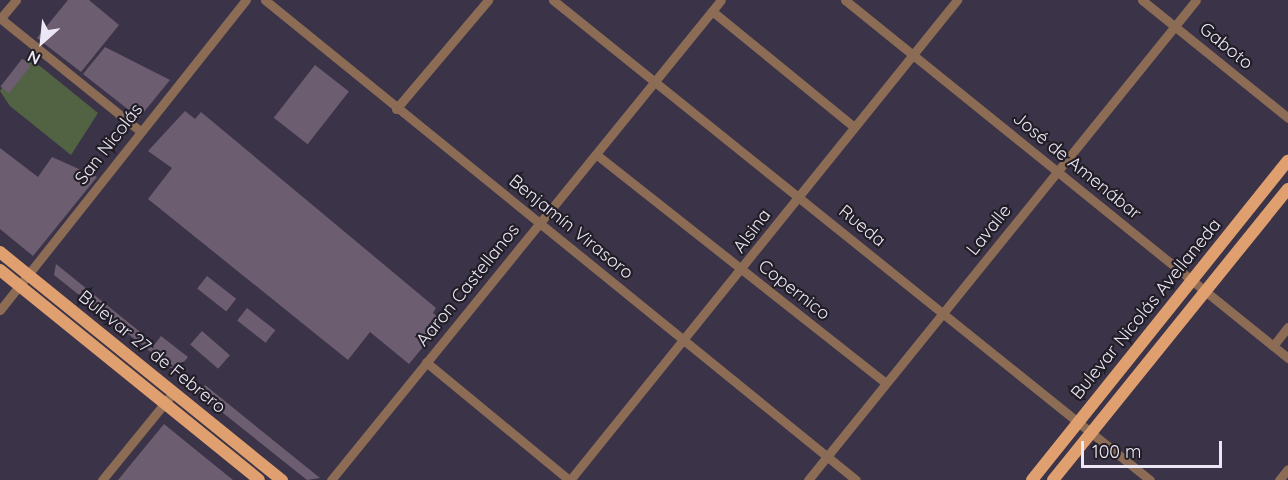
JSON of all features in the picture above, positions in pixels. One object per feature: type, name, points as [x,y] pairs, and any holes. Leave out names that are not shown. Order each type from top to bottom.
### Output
[{"type":"main road","name":"Bulevar Nicolás Avellaneda","points":[[1032,480],[1288,161]]},
{"type":"main road","name":"Bulevar Nicolás Avellaneda","points":[[1053,480],[1288,189]]},
{"type":"main road","name":"Bulevar 27 de Febrero","points":[[0,252],[169,398],[259,480]]},
{"type":"main road","name":"Bulevar 27 de Febrero","points":[[0,270],[282,480]]},
{"type":"street","points":[[16,0],[0,19],[140,131]]},
{"type":"street","name":"San Nicolás","points":[[0,310],[246,0]]},
{"type":"street","name":"Benjamín Virasoro","points":[[265,0],[396,109],[540,222],[856,480]]},
{"type":"street","points":[[396,109],[488,0]]},
{"type":"street","name":"Rueda","points":[[553,0],[1150,480]]},
{"type":"street","name":"Aaron Castellanos","points":[[331,480],[721,0]]},
{"type":"street","name":"José de Amenábar","points":[[845,0],[1288,358]]},
{"type":"street","name":"Alsina","points":[[569,480],[742,271],[799,196],[957,0]]},
{"type":"street","name":"Gaboto","points":[[1142,0],[1288,118]]},
{"type":"street","name":"Lavalle","points":[[808,480],[1196,0]]},
{"type":"street","points":[[712,11],[854,128]]},
{"type":"street","name":"Copernico","points":[[597,155],[886,383]]},
{"type":"street","points":[[1273,346],[1288,327]]},
{"type":"street","points":[[426,362],[569,480]]},
{"type":"street","points":[[102,480],[169,398]]},
{"type":"street","points":[[1279,480],[1288,469]]},
{"type":"green space","points":[[22,59],[40,66],[98,113],[71,155],[10,106],[0,91]]},
{"type":"building","points":[[68,0],[89,0],[119,25],[81,72],[37,38]]},
{"type":"building","points":[[105,47],[170,80],[139,118],[83,74]]},
{"type":"building","points":[[22,59],[31,66],[9,93],[0,87]]},
{"type":"building","points":[[315,65],[349,91],[308,144],[274,118]]},
{"type":"building","points":[[185,111],[195,119],[201,112],[436,308],[433,313],[440,319],[436,331],[409,364],[370,332],[348,360],[148,199],[172,168],[148,151]]},
{"type":"building","points":[[0,148],[38,177],[52,157],[97,177],[33,256],[0,229]]},
{"type":"building","points":[[56,264],[155,344],[161,336],[188,357],[176,372],[54,275]]},
{"type":"building","points":[[207,276],[236,299],[226,311],[197,289]]},
{"type":"building","points":[[247,308],[275,330],[266,343],[237,321]]},
{"type":"building","points":[[202,331],[230,355],[218,369],[190,345]]},
{"type":"building","points":[[205,385],[320,478],[307,480],[198,393]]},
{"type":"building","points":[[164,424],[191,446],[233,480],[118,480]]}]
